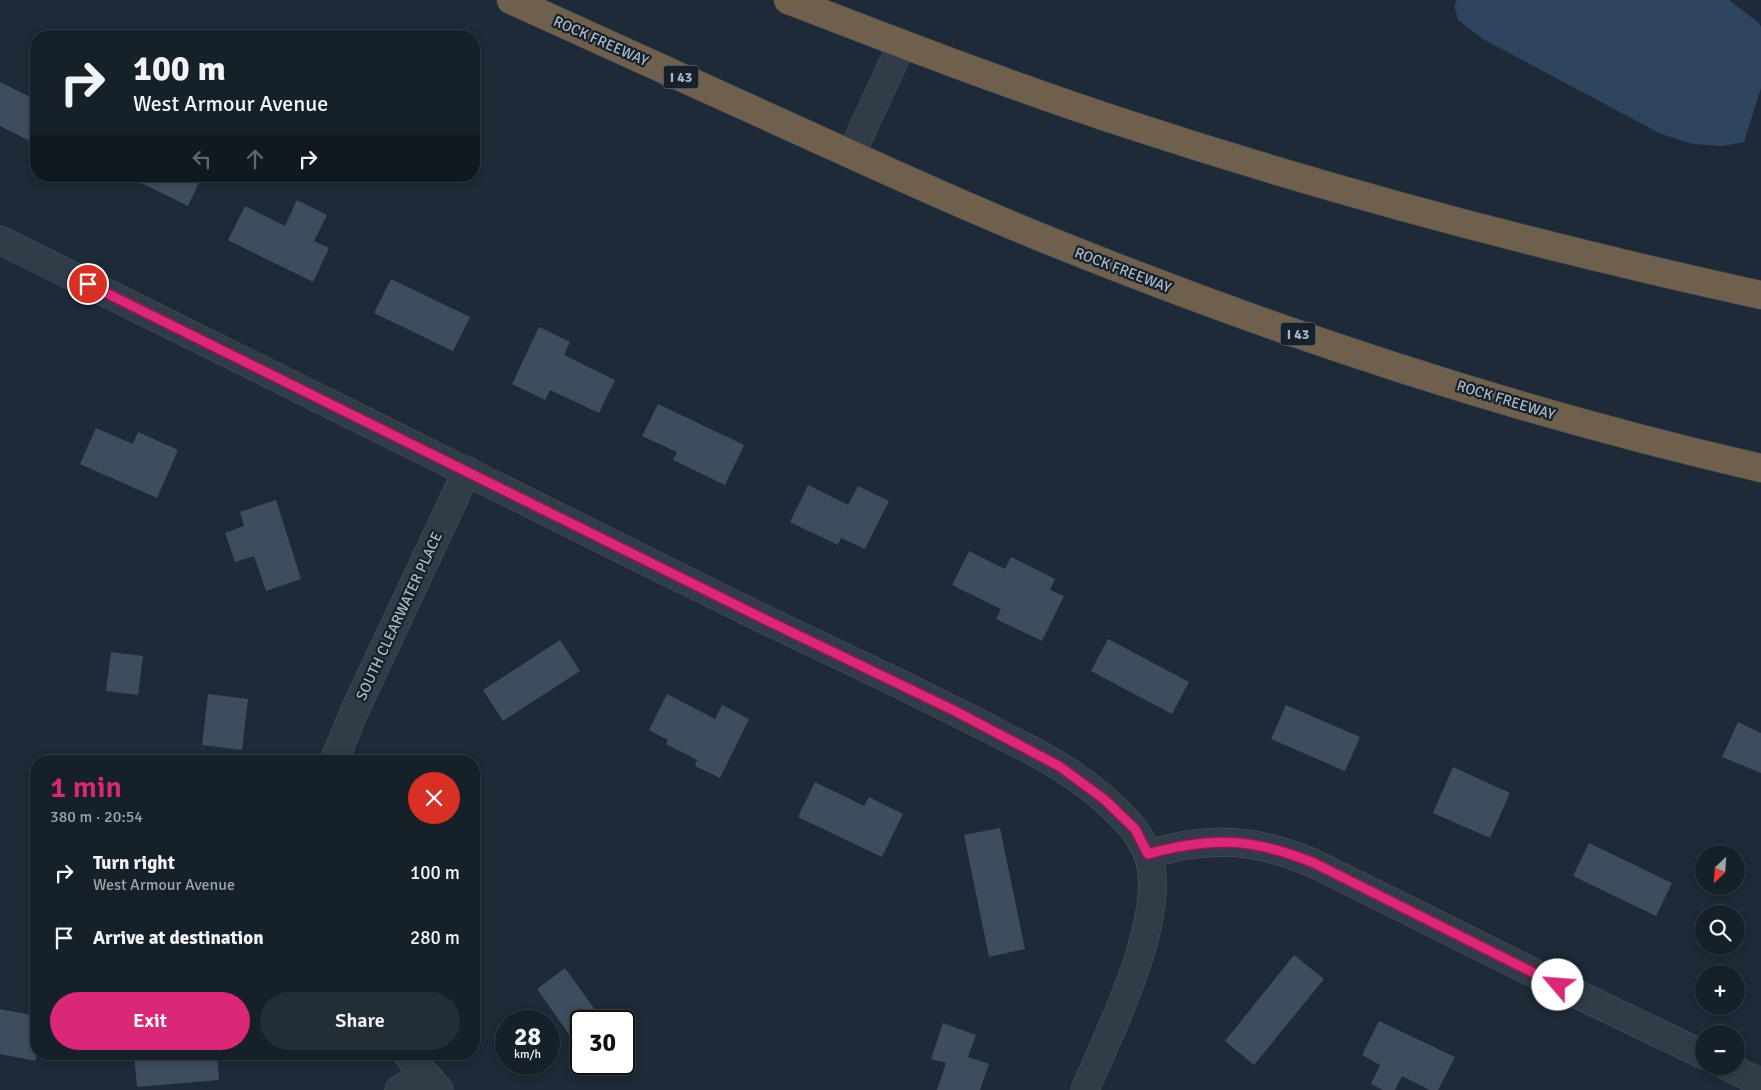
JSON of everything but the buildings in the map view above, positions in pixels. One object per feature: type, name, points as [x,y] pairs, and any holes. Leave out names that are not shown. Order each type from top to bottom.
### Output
[{"type":"highway","name":"ROCK FREEWAY","points":[[511,0],[1043,239],[1199,299],[1309,338],[1530,409],[1683,450],[1761,468]]},
{"type":"highway","points":[[788,0],[902,44],[1124,123],[1333,188],[1453,222],[1626,265],[1761,295]]},
{"type":"street","points":[[851,154],[902,44]]},
{"type":"street","points":[[0,240],[767,621],[955,711],[1059,766],[1105,800],[1135,829],[1148,854],[1152,878],[1148,922],[1136,969],[1085,1090]]},
{"type":"street","name":"SOUTH CLEARWATER PLACE","points":[[336,755],[354,712],[467,471]]},
{"type":"street","points":[[1148,854],[1180,845],[1212,841],[1245,842],[1283,850],[1314,863],[1580,996],[1695,1051]]},
{"type":"street","points":[[400,1090],[423,1073]]},
{"type":"street","points":[[1745,1075],[1761,1083]]},
{"type":"water","points":[[1457,0],[1729,0],[1759,23],[1761,27],[1761,88],[1744,142],[1723,146],[1693,144],[1661,134],[1483,39],[1458,20],[1454,5]]},
{"type":"route","points":[[88,284],[758,616],[955,711],[1059,766],[1105,800],[1135,829],[1148,854],[1180,845],[1212,841],[1245,842],[1283,850],[1314,863],[1558,985]]}]
